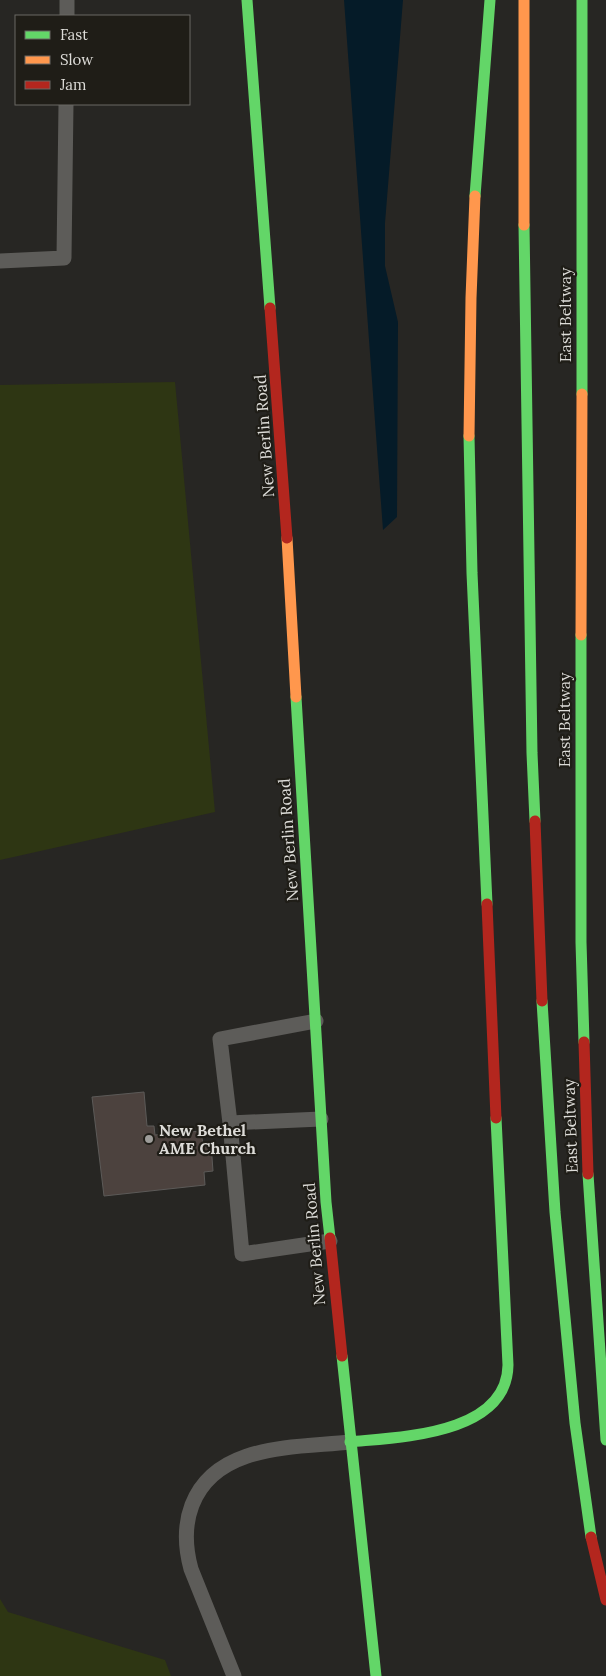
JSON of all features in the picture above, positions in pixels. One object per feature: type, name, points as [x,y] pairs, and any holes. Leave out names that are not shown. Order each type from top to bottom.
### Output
[{"type":"main road","name":"New Berlin Road","points":[[247,0],[284,487],[304,849],[330,1240],[376,1676]]},
{"type":"main road","points":[[350,1442],[452,1428],[470,1421],[485,1411],[499,1396],[506,1383],[508,1365],[469,459],[474,194],[490,0]]},
{"type":"main road","points":[[524,0],[524,254],[532,753],[542,1000],[555,1212],[575,1424],[588,1525],[606,1600]]},
{"type":"main road","name":"East Beltway","points":[[582,0],[581,952],[587,1159],[606,1440]]},
{"type":"lane","points":[[67,0],[67,15]]},
{"type":"lane","points":[[0,260],[64,258],[66,105]]},
{"type":"lane","points":[[316,1021],[220,1039],[242,1254],[330,1240]]},
{"type":"lane","points":[[230,1123],[321,1119]]},
{"type":"lane","points":[[234,1676],[191,1569],[187,1553],[187,1521],[197,1493],[206,1480],[220,1469],[234,1460],[250,1454],[350,1442]]},
{"type":"green space","points":[[175,382],[215,812],[0,860],[0,385]]},
{"type":"green space","points":[[0,1599],[8,1612],[165,1660],[171,1676],[0,1676]]},
{"type":"water","points":[[344,0],[403,0],[385,223],[385,266],[398,322],[397,517],[383,530]]},
{"type":"building","name":"New Bethel AME Church","points":[[144,1092],[147,1126],[154,1126],[155,1135],[201,1131],[203,1145],[211,1144],[213,1171],[204,1172],[205,1185],[104,1196],[92,1097]]},
{"type":"traffic: fast","points":[[247,0],[270,308]]},
{"type":"traffic: fast","points":[[475,196],[490,0]]},
{"type":"traffic: fast","points":[[582,0],[582,394]]},
{"type":"traffic: fast","points":[[524,225],[532,753],[535,821]]},
{"type":"traffic: fast","points":[[469,436],[472,573],[487,904]]},
{"type":"traffic: fast","points":[[581,635],[581,942],[584,1042]]},
{"type":"traffic: fast","points":[[296,697],[326,1202],[330,1238]]},
{"type":"traffic: fast","points":[[542,1001],[555,1212],[575,1423],[591,1537]]},
{"type":"traffic: fast","points":[[350,1442],[395,1438],[447,1428],[470,1419],[490,1406],[503,1388],[508,1365],[496,1118]]},
{"type":"traffic: fast","points":[[588,1174],[606,1440]]},
{"type":"traffic: fast","points":[[342,1356],[376,1676]]},
{"type":"traffic: slow","points":[[524,0],[524,225]]},
{"type":"traffic: slow","points":[[469,436],[475,196]]},
{"type":"traffic: slow","points":[[581,635],[582,394]]},
{"type":"traffic: slow","points":[[287,538],[296,697]]},
{"type":"traffic: jam","points":[[270,308],[287,538]]},
{"type":"traffic: jam","points":[[535,821],[542,1001]]},
{"type":"traffic: jam","points":[[487,904],[496,1118]]},
{"type":"traffic: jam","points":[[584,1042],[588,1174]]},
{"type":"traffic: jam","points":[[330,1238],[342,1356]]},
{"type":"traffic: jam","points":[[591,1537],[606,1600]]},
{"type":"place","name":"New Bethel AME Church","points":[[149,1139]]}]
